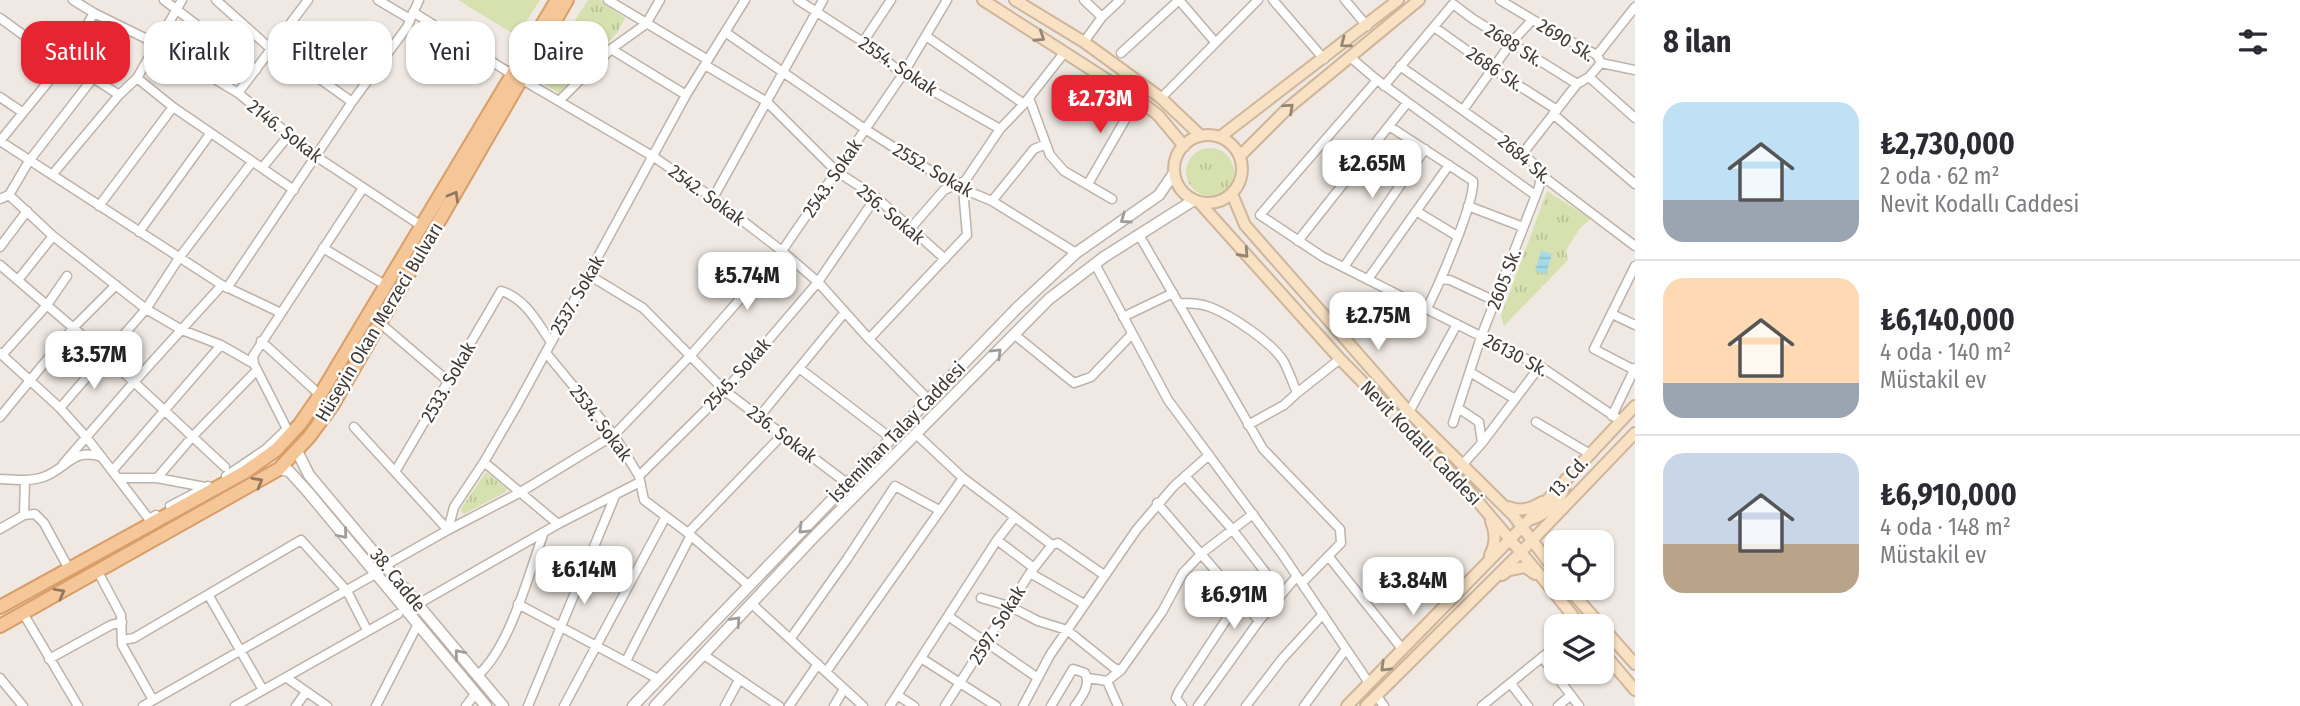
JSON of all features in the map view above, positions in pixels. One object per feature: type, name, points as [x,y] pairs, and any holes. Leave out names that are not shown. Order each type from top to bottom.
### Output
[{"type":"main road","points":[[537,21],[550,0]]},
{"type":"main road","name":"Hüseyin Okan Merzeci Bulvarı","points":[[546,21],[557,0]]},
{"type":"main road","name":"Hüseyin Okan Merzeci Bulvarı","points":[[553,21],[567,0]]},
{"type":"main road","points":[[565,21],[577,0]]},
{"type":"main road","points":[[983,0],[1137,99],[1158,115],[1184,146]]},
{"type":"main road","points":[[1015,0],[1084,42],[1161,99],[1201,136]]},
{"type":"main road","points":[[1220,137],[1398,0]]},
{"type":"main road","points":[[1240,156],[1288,108],[1419,0]]},
{"type":"main road","name":"Hüseyin Okan Merzeci Bulvarı","points":[[0,607],[245,472],[276,450],[320,395],[420,225],[512,84]]},
{"type":"main road","name":"Hüseyin Okan Merzeci Bulvarı","points":[[0,626],[279,469],[298,451],[332,405],[513,84]]},
{"type":"main road","points":[[1201,136],[1220,137],[1235,148],[1240,156],[1242,177],[1232,194],[1217,202],[1196,201],[1182,191],[1174,173],[1178,154],[1184,146],[1201,136]]},
{"type":"main road","points":[[1232,194],[1245,225],[1409,412],[1502,505],[1525,524],[1544,555]]},
{"type":"main road","name":"Nevit Kodallı Caddesi","points":[[1196,201],[1340,359],[1470,493],[1502,530],[1506,543],[1544,580]]},
{"type":"main road","name":"13. Cd.","points":[[1347,706],[1525,524],[1590,454],[1616,419],[1635,406]]},
{"type":"main road","name":"13. Cd.","points":[[1518,556],[1634,435]]},
{"type":"main road","points":[[1525,524],[1544,516],[1565,492],[1566,479]]},
{"type":"main road","points":[[1470,493],[1482,498],[1498,516],[1502,530]]},
{"type":"main road","points":[[1502,505],[1518,511],[1534,507],[1550,497]]},
{"type":"main road","points":[[1484,566],[1493,549],[1495,532],[1489,515]]},
{"type":"main road","points":[[1366,706],[1518,556]]},
{"type":"main road","points":[[1478,596],[1481,583],[1503,562],[1518,556]]},
{"type":"main road","points":[[1494,580],[1509,570],[1525,568],[1544,580]]},
{"type":"main road","name":"Nevit Kodallı Caddesi","points":[[1560,600],[1571,614]]},
{"type":"main road","points":[[1579,600],[1635,664]]},
{"type":"main road","points":[[1614,665],[1635,690]]},
{"type":"street","name":"2146. Sokak","points":[[73,0],[144,38]]},
{"type":"street","points":[[164,0],[256,70]]},
{"type":"street","points":[[170,21],[182,0]]},
{"type":"street","points":[[216,0],[268,46]]},
{"type":"street","points":[[292,21],[308,0]]},
{"type":"street","name":"2542. Sokak","points":[[377,0],[412,16],[509,72]]},
{"type":"street","points":[[63,464],[134,382],[224,286],[317,157],[412,16],[419,0]]},
{"type":"street","name":"256. Sokak","points":[[608,0],[766,102],[836,171],[876,197],[945,259]]},
{"type":"street","points":[[559,101],[611,49],[646,24],[660,0]]},
{"type":"street","name":"2537. Sokak","points":[[447,530],[454,507],[484,462],[546,353],[686,95],[745,0]]},
{"type":"street","name":"2554. Sokak","points":[[798,0],[863,42],[903,74],[1000,129]]},
{"type":"street","points":[[713,198],[823,0]]},
{"type":"street","points":[[863,42],[891,0]]},
{"type":"street","name":"2543. Sokak","points":[[447,530],[519,493],[614,435],[691,355],[782,251],[903,74],[947,0]]},
{"type":"street","points":[[1084,0],[1102,17]]},
{"type":"street","points":[[1084,42],[1102,17],[1120,0]]},
{"type":"street","points":[[1121,54],[1179,0],[1215,42]]},
{"type":"street","points":[[1161,99],[1258,0]]},
{"type":"street","points":[[1273,0],[1324,59]]},
{"type":"street","points":[[1345,0],[1367,26]]},
{"type":"street","name":"2690 Sk.","points":[[1500,0],[1599,59],[1635,70]]},
{"type":"street","name":"2688 Sk.","points":[[1434,27],[1453,4],[1577,84]]},
{"type":"street","points":[[1523,153],[1577,84],[1589,77],[1635,7]]},
{"type":"street","points":[[89,21],[94,13]]},
{"type":"street","points":[[0,18],[21,32]]},
{"type":"street","points":[[1463,110],[1511,43],[1532,20]]},
{"type":"street","points":[[1381,83],[1400,66],[1434,27]]},
{"type":"street","name":"2686 Sk.","points":[[1434,27],[1555,112],[1635,184]]},
{"type":"street","name":"2552. Sokak","points":[[725,32],[865,129],[953,185],[992,201],[1076,253]]},
{"type":"street","points":[[926,36],[1026,101],[1050,155],[1064,171],[1112,199]]},
{"type":"street","points":[[611,49],[686,95]]},
{"type":"street","points":[[237,93],[268,53]]},
{"type":"street","points":[[910,229],[944,190],[965,181],[1000,129],[1064,54]]},
{"type":"street","points":[[1350,57],[1407,103],[1535,195]]},
{"type":"street","points":[[52,176],[119,95],[137,78],[144,66]]},
{"type":"street","name":"2684 Sk.","points":[[1400,66],[1523,153],[1541,175],[1635,246]]},
{"type":"street","points":[[1589,77],[1635,118]]},
{"type":"street","points":[[137,78],[210,134],[294,190]]},
{"type":"street","name":"26130 Sk.","points":[[1381,83],[1260,215],[1298,241],[1344,267],[1540,366],[1616,419]]},
{"type":"street","points":[[46,84],[0,141],[224,286],[281,313]]},
{"type":"street","points":[[0,199],[9,195],[29,161],[88,84]]},
{"type":"street","points":[[102,84],[119,95]]},
{"type":"street","name":"2146. Sokak","points":[[222,84],[317,157],[420,225]]},
{"type":"street","points":[[326,84],[352,103]]},
{"type":"street","name":"2542. Sokak","points":[[529,84],[654,157],[782,251],[818,282],[928,399]]},
{"type":"street","points":[[0,97],[23,112]]},
{"type":"street","points":[[1088,184],[1137,99]]},
{"type":"street","points":[[1298,241],[1407,103]]},
{"type":"street","points":[[99,206],[173,107]]},
{"type":"street","points":[[1389,126],[1473,181],[1474,190],[1441,279],[1427,308]]},
{"type":"street","points":[[139,232],[210,134]]},
{"type":"street","points":[[262,168],[289,135]]},
{"type":"street","points":[[992,201],[1034,149],[1046,144]]},
{"type":"street","points":[[1344,267],[1425,149]]},
{"type":"street","points":[[60,408],[146,309],[251,162]]},
{"type":"street","points":[[1368,279],[1448,165]]},
{"type":"street","name":"İstemihan Talay Caddesi","points":[[633,706],[1017,308],[1076,253],[1159,195],[1174,173]]},
{"type":"street","name":"2605 Sk.","points":[[1453,423],[1481,337],[1541,175]]},
{"type":"street","points":[[68,276],[47,305],[1,354],[60,408],[87,438],[149,519],[229,474],[290,431],[255,367],[253,356],[363,188]]},
{"type":"street","points":[[869,339],[967,235],[963,189]]},
{"type":"street","points":[[9,195],[53,236],[146,309],[182,330],[221,345],[255,367]]},
{"type":"street","name":"2545. Sokak","points":[[418,604],[558,524],[615,496],[640,479],[725,391],[818,282],[876,197]]},
{"type":"street","name":"İstemihan Talay Caddesi","points":[[655,706],[810,541],[1049,299],[1095,264],[1196,201]]},
{"type":"street","points":[[1468,206],[1523,227]]},
{"type":"street","points":[[0,247],[27,211]]},
{"type":"street","points":[[1416,211],[1457,236]]},
{"type":"street","points":[[1139,235],[1263,449],[1340,529],[1341,543],[1329,557],[1282,594],[1259,621],[1198,706]]},
{"type":"street","points":[[18,280],[53,236]]},
{"type":"street","points":[[323,248],[385,285]]},
{"type":"street","points":[[1095,264],[1168,400],[1253,514],[1369,682]]},
{"type":"street","points":[[0,265],[105,355],[225,467]]},
{"type":"street","points":[[1616,419],[1634,369],[1594,349],[1633,277],[1635,267]]},
{"type":"street","name":"236. Sokak","points":[[589,275],[643,308],[725,391],[848,484]]},
{"type":"street","points":[[1441,279],[1450,280],[1495,301]]},
{"type":"street","points":[[0,415],[73,328],[116,285]]},
{"type":"street","name":"2533. Sokak","points":[[395,472],[501,291],[526,306],[551,342]]},
{"type":"street","points":[[1123,317],[1173,293]]},
{"type":"street","points":[[1178,303],[1211,307],[1253,332],[1284,361],[1297,393]]},
{"type":"street","points":[[759,417],[845,312]]},
{"type":"street","points":[[1612,314],[1635,325]]},
{"type":"street","points":[[380,323],[449,382]]},
{"type":"street","points":[[1409,412],[1457,324]]},
{"type":"street","points":[[1015,335],[1074,383],[1091,377],[1132,334]]},
{"type":"street","points":[[261,341],[320,395]]},
{"type":"street","points":[[113,470],[221,345]]},
{"type":"street","name":"2534. Sokak","points":[[546,353],[614,435],[640,479],[643,500],[666,518]]},
{"type":"street","points":[[1248,425],[1284,405],[1340,359]]},
{"type":"street","points":[[1463,464],[1540,366]]},
{"type":"street","points":[[157,478],[255,367]]},
{"type":"street","points":[[799,368],[891,439]]},
{"type":"street","points":[[1470,372],[1515,399]]},
{"type":"street","points":[[1458,408],[1479,422],[1482,443]]},
{"type":"street","points":[[1536,422],[1590,454]]},
{"type":"street","points":[[355,427],[447,530],[386,565]]},
{"type":"street","points":[[916,434],[963,478],[1052,545],[1058,543],[1104,575]]},
{"type":"street","points":[[626,662],[690,534],[782,435]]},
{"type":"street","name":"38. Cadde","points":[[298,451],[309,475],[502,706]]},
{"type":"street","points":[[0,479],[25,480],[46,476],[77,456],[89,453],[102,457]]},
{"type":"street","points":[[1023,706],[1050,655],[1157,503],[1209,455]]},
{"type":"street","points":[[484,462],[558,524]]},
{"type":"street","name":"38. Cadde","points":[[279,469],[289,471],[486,706]]},
{"type":"street","points":[[1185,476],[1232,529],[1282,594]]},
{"type":"street","points":[[119,478],[157,478],[205,487]]},
{"type":"street","points":[[826,672],[963,478]]},
{"type":"street","points":[[24,515],[25,480]]},
{"type":"street","points":[[791,638],[895,486],[939,510]]},
{"type":"street","points":[[528,706],[615,496]]},
{"type":"street","points":[[1157,503],[1259,621]]},
{"type":"street","points":[[0,529],[24,515],[35,513],[44,523],[69,569]]},
{"type":"street","points":[[1088,678],[1107,681],[1121,670],[1162,612],[1182,573],[1202,553],[1253,514]]},
{"type":"street","points":[[890,706],[1015,517]]},
{"type":"street","points":[[564,706],[666,518],[690,534],[748,585]]},
{"type":"street","points":[[477,676],[496,656],[544,532]]},
{"type":"street","points":[[122,640],[134,638],[301,540],[347,591],[367,630]]},
{"type":"street","points":[[998,540],[1032,570],[1084,604]]},
{"type":"street","name":"2597. Sokak","points":[[944,706],[1032,570],[1052,545]]},
{"type":"street","points":[[1329,557],[1403,650]]},
{"type":"street","points":[[98,572],[121,615],[122,645],[153,701]]},
{"type":"street","points":[[144,706],[377,573]]},
{"type":"street","points":[[209,596],[263,690]]},
{"type":"street","points":[[981,598],[1009,606],[1038,621],[1067,630],[1114,668],[1121,670]]},
{"type":"street","points":[[518,604],[658,679]]},
{"type":"street","points":[[752,604],[863,706]]},
{"type":"street","points":[[1182,706],[1176,698],[1179,691],[1226,620],[1243,604]]},
{"type":"street","points":[[23,613],[78,706]]},
{"type":"street","points":[[235,706],[398,614]]},
{"type":"street","points":[[1247,706],[1282,659],[1322,614]]},
{"type":"street","points":[[948,616],[1038,678]]},
{"type":"street","points":[[49,659],[121,622]]},
{"type":"street","points":[[376,706],[418,624]]},
{"type":"street","points":[[1304,706],[1346,649]]},
{"type":"street","points":[[704,655],[779,706]]},
{"type":"street","points":[[1482,706],[1542,657],[1579,706]]},
{"type":"street","points":[[921,658],[996,706]]},
{"type":"street","points":[[789,706],[818,664]]},
{"type":"street","points":[[1051,706],[1073,669],[1086,673],[1088,678],[1086,689],[1075,706]]},
{"type":"street","points":[[0,678],[23,706]]},
{"type":"street","points":[[287,678],[327,706]]},
{"type":"street","points":[[725,706],[739,680]]},
{"type":"street","points":[[1107,681],[1118,706]]},
{"type":"street","points":[[1511,684],[1528,706]]},
{"type":"street","points":[[834,706],[844,689]]},
{"type":"street","points":[[296,706],[306,692]]},
{"type":"street","points":[[467,706],[476,693]]},
{"type":"street","points":[[897,695],[914,706]]},
{"type":"street","points":[[1376,695],[1384,706]]},
{"type":"street","points":[[1558,706],[1571,695]]},
{"type":"green space","points":[[458,0],[540,0],[527,21],[509,21],[509,31]]},
{"type":"green space","points":[[588,0],[600,0],[625,18],[608,42],[608,21],[574,21]]},
{"type":"green space","points":[[544,84],[568,84],[559,93]]},
{"type":"green space","points":[[1210,148],[1227,155],[1234,172],[1227,189],[1210,196],[1193,189],[1186,172],[1193,155]]},
{"type":"green space","points":[[1547,191],[1591,219],[1580,228],[1566,250],[1568,260],[1504,326],[1501,316]]},
{"type":"green space","points":[[486,472],[507,489],[506,492],[464,514],[460,510]]},
{"type":"water","points":[[1541,251],[1552,254],[1546,274],[1535,271]]}]
